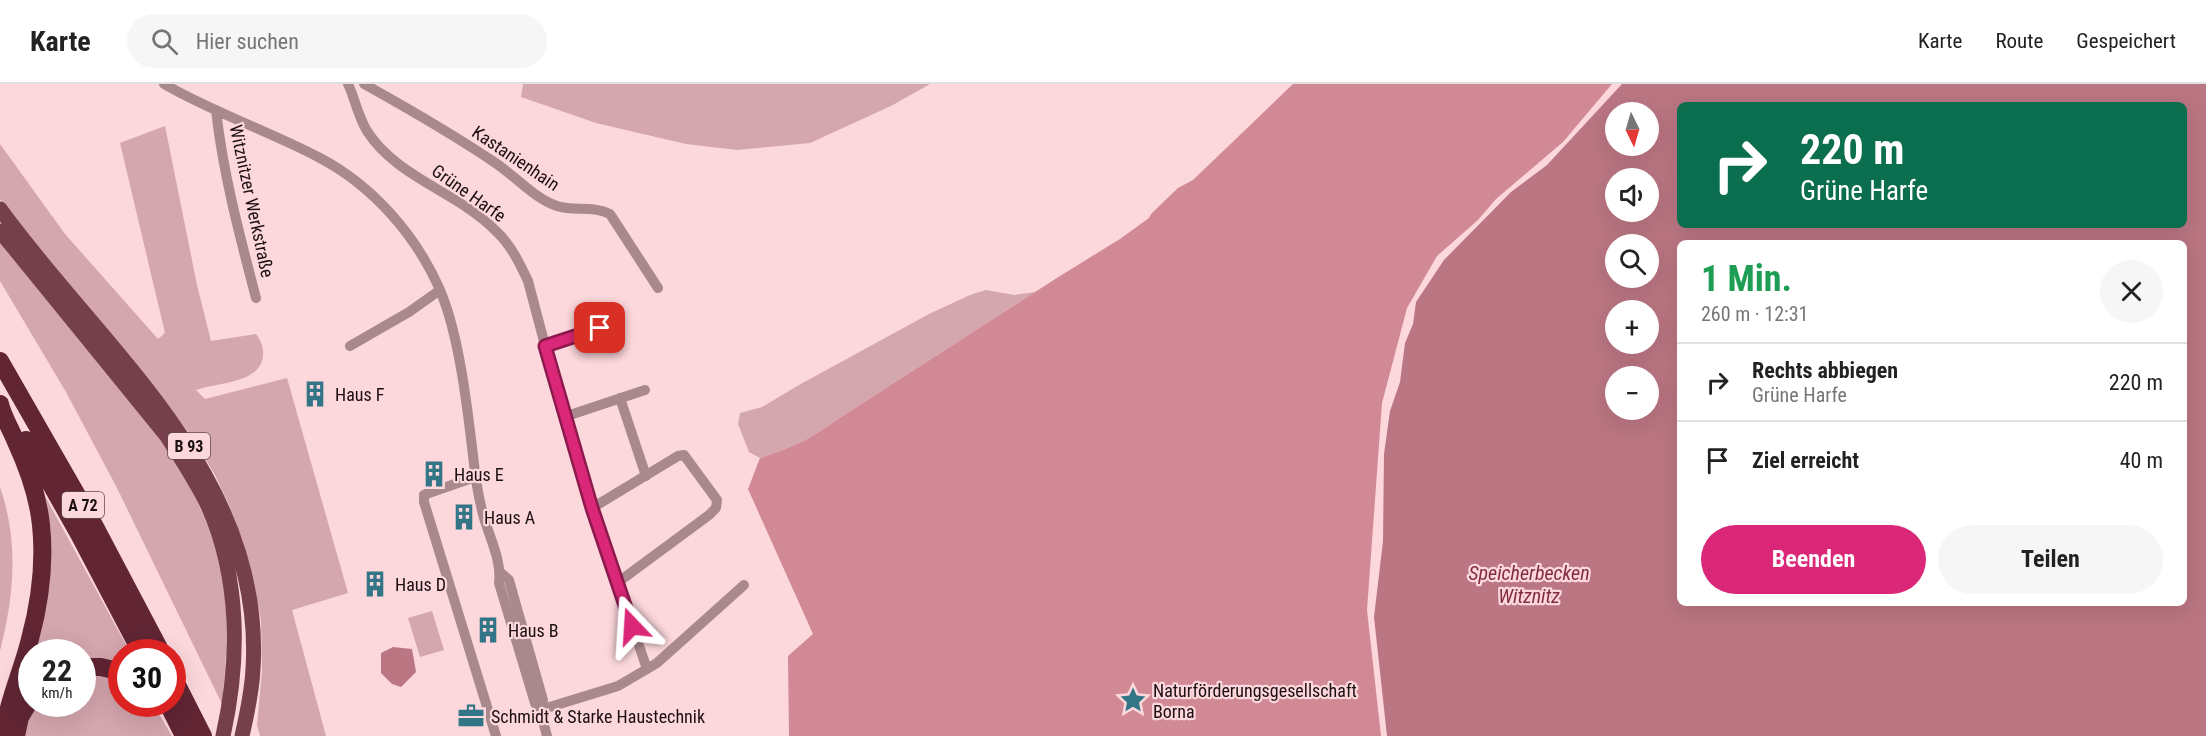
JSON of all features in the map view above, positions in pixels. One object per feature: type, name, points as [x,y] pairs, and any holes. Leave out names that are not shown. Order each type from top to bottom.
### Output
[{"type":"highway","name":"A 72","points":[[0,361],[89,517],[154,639]]},
{"type":"highway","name":"A 72","points":[[0,394],[79,534],[134,639]]},
{"type":"highway","points":[[0,404],[32,483],[41,524],[42,548],[39,600],[30,640],[12,696],[4,736]]},
{"type":"highway","points":[[186,703],[203,736]]},
{"type":"highway","points":[[16,736],[20,717]]},
{"type":"main road","name":"B 93","points":[[0,208],[40,262],[144,385],[180,432],[215,490],[238,547],[249,593],[252,620],[253,669],[242,736]]},
{"type":"main road","name":"B 93","points":[[0,231],[154,419],[185,463],[208,507],[223,549],[235,623],[234,673],[223,736]]},
{"type":"street","name":"Witznitzer Werkstraße","points":[[164,84],[322,159],[378,198],[418,251],[440,290],[452,329],[462,379],[475,477],[500,572],[499,583],[534,703],[540,710],[547,736]]},
{"type":"street","name":"Grüne Harfe","points":[[348,84],[367,130],[390,157],[481,217],[509,245],[528,281],[564,417],[592,508],[647,669]]},
{"type":"street","name":"Kastanienhain","points":[[364,84],[428,119],[499,165],[549,202],[557,206],[601,210],[610,214],[658,288]]},
{"type":"street","name":"Witznitzer Werkstraße","points":[[216,110],[219,142],[256,298]]},
{"type":"street","points":[[350,346],[409,312],[440,290]]},
{"type":"street","points":[[545,346],[600,328]]},
{"type":"street","points":[[564,417],[645,390]]},
{"type":"street","points":[[620,398],[646,476]]},
{"type":"street","points":[[592,508],[684,455],[717,500],[716,508],[709,515],[617,583]]},
{"type":"street","points":[[475,477],[424,495],[424,502],[496,736]]},
{"type":"street","points":[[540,710],[618,686],[657,663],[744,585]]},
{"type":"shaded area","points":[[523,84],[930,84],[891,106],[810,143],[737,150],[686,144],[596,123],[521,97]]},
{"type":"shaded area","points":[[1293,84],[1612,84],[1563,142],[1496,199],[1478,220],[1437,256],[1407,308],[1382,403],[1367,610],[1381,736],[789,736],[788,656],[813,634],[748,489],[760,458],[790,447],[817,433],[1120,239],[1149,218],[1178,188],[1193,180]]},
{"type":"shaded area","points":[[165,126],[197,285],[211,341],[256,334],[263,350],[260,365],[246,377],[196,390],[205,399],[287,378],[348,593],[292,610],[326,736],[260,736],[257,725],[262,671],[261,619],[245,547],[215,475],[192,437],[150,382],[27,235],[0,199],[0,144],[65,234],[158,339],[165,333],[120,143]]},
{"type":"shaded area","points":[[0,241],[150,425],[196,499],[217,554],[224,591],[226,647],[222,704],[117,488],[66,392],[0,281]]},
{"type":"shaded area","points":[[986,290],[1014,295],[1035,292],[817,433],[790,447],[760,458],[749,452],[738,424],[740,413],[762,407],[929,314]]},
{"type":"shaded area","points":[[0,487],[10,528],[12,569],[9,610],[0,651]]},
{"type":"shaded area","points":[[45,496],[123,639],[108,639],[108,666],[96,664],[96,639],[33,639],[42,499]]},
{"type":"shaded area","points":[[432,611],[444,650],[420,657],[408,618]]},
{"type":"shaded area","points":[[96,674],[108,676],[108,717],[161,717],[172,736],[21,736],[28,717],[96,717]]},
{"type":"water","name":"Speicherbecken Witznitz","points":[[1622,84],[2206,84],[2206,736],[1387,736],[1374,617],[1383,541],[1384,454],[1390,411],[1400,382],[1405,343],[1413,324],[1416,302],[1444,260],[1511,192],[1547,165],[1605,102],[1605,156],[1659,156],[1659,102],[1605,102]]},
{"type":"water","points":[[393,647],[412,649],[416,672],[401,687],[392,684],[381,673],[381,653]]},
{"type":"place","name":"Haus F","points":[[315,394]]},
{"type":"place","name":"Haus E","points":[[434,474]]},
{"type":"place","name":"Haus A","points":[[464,517]]},
{"type":"place","name":"Haus D","points":[[375,584]]},
{"type":"place","name":"Haus B","points":[[488,630]]},
{"type":"place","name":"Naturförderungsgesellschaft Borna","points":[[1133,700]]},
{"type":"place","name":"Schmidt & Starke Haustechnik","points":[[471,716]]},
{"type":"route","points":[[600,328],[545,346],[592,508],[632,626]]}]
